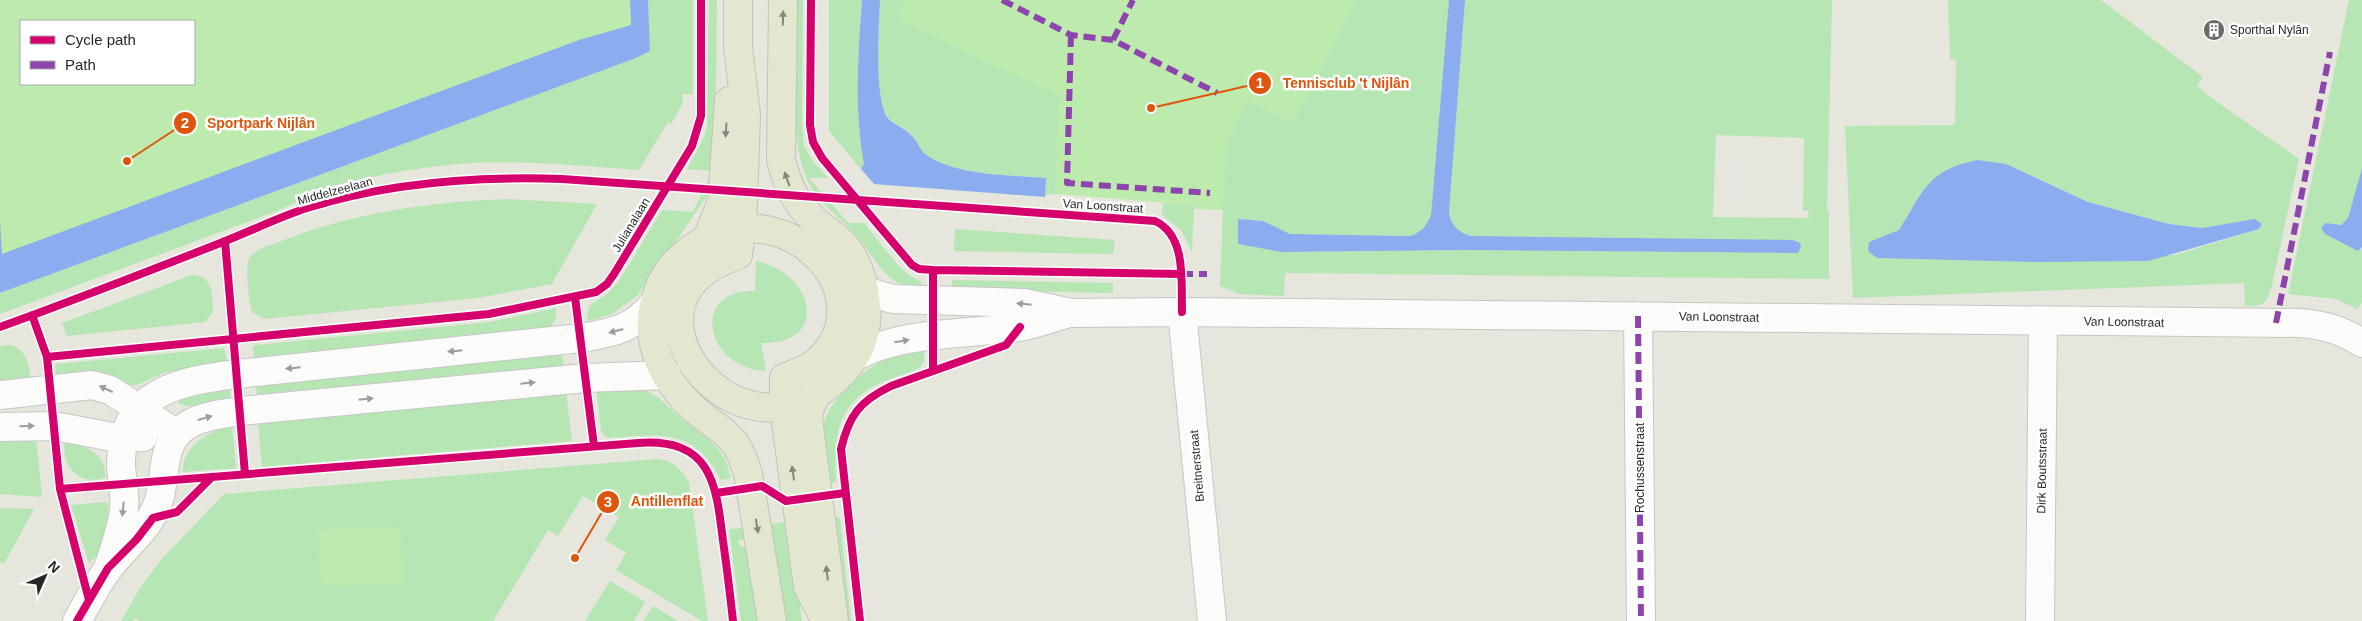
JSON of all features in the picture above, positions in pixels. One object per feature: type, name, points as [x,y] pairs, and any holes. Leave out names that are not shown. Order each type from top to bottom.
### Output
[{"type":"main road","points":[[738,0],[738,47],[746,114],[742,228],[738,255],[706,271],[691,285],[682,304],[679,324],[683,346],[694,366],[706,381],[721,393],[741,402],[759,406],[784,407],[800,403],[816,395],[841,375],[856,356],[866,328],[866,306],[860,273],[852,256],[841,242],[816,222],[797,200],[784,174],[781,160],[783,0]]},
{"type":"main road","points":[[707,239],[722,201],[727,114],[738,47]]},
{"type":"main road","points":[[772,621],[748,473],[735,444],[724,431],[686,401],[667,375],[655,348],[652,318],[654,303],[661,284],[671,268],[687,251],[720,233],[742,228],[764,229],[783,234],[800,243],[816,255],[830,271],[851,286],[864,291]]},
{"type":"main road","points":[[826,621],[808,587],[784,407],[784,378],[813,364],[835,339],[841,305],[830,271]]},
{"type":"main road","points":[[667,375],[706,381]]},
{"type":"main road","points":[[816,395],[810,408],[808,419],[834,621]]},
{"type":"street","name":"Van Loonstraat","points":[[864,291],[893,299],[1024,303],[1072,312],[2300,323],[2325,325],[2362,342]]},
{"type":"street","points":[[108,568],[125,508],[121,463],[126,438],[139,410],[151,397],[168,388],[196,379],[581,338],[620,330],[643,317],[654,303]]},
{"type":"street","name":"Van Loonstraat","points":[[856,356],[888,343],[933,336],[1020,327],[1072,312]]},
{"type":"street","name":"Breitnerstraat","points":[[1182,312],[1212,621]]},
{"type":"street","name":"Rochussenstraat","points":[[1638,316],[1641,621]]},
{"type":"street","name":"Dirk Boutsstraat","points":[[2040,621],[2043,321]]},
{"type":"street","points":[[76,621],[108,568],[136,540],[153,518],[173,441],[202,418],[240,411],[585,378],[667,375]]},
{"type":"street","points":[[0,395],[92,385],[110,390],[139,410],[173,441]]},
{"type":"street","points":[[0,427],[54,426],[80,429],[94,434],[173,441]]},
{"type":"green space","points":[[0,0],[630,0],[631,25],[579,40],[0,256]]},
{"type":"green space","points":[[648,0],[693,0],[693,94],[682,94],[683,103],[671,124],[668,122],[639,170],[515,162],[423,168],[356,181],[305,193],[306,198],[274,212],[0,314],[0,293],[636,58],[650,51]]},
{"type":"green space","points":[[709,0],[717,0],[715,165],[709,193],[638,295],[612,314],[589,321],[587,317],[589,306],[607,294],[619,281],[662,210],[693,212],[712,171],[687,169],[707,128]]},
{"type":"green space","points":[[795,0],[803,0],[802,124],[804,146],[813,161],[828,178],[809,178],[848,223],[864,223],[897,264],[909,275],[921,282],[923,289],[901,284],[886,273],[854,232],[819,198],[808,181],[801,163],[795,118]]},
{"type":"green space","points":[[829,0],[862,0],[858,82],[859,123],[864,164],[861,169],[829,131]]},
{"type":"green space","points":[[880,0],[904,0],[900,20],[1060,96],[1055,194],[1045,195],[1046,178],[982,173],[936,161],[924,153],[911,134],[889,119],[880,93],[878,43]]},
{"type":"green space","points":[[904,0],[1355,0],[1293,122],[1247,100],[1227,142],[1223,210],[1194,209],[1194,205],[1055,194],[1060,96],[899,20]]},
{"type":"green space","points":[[1355,0],[1449,0],[1431,215],[1423,228],[1418,233],[1410,236],[1290,234],[1263,221],[1238,219],[1238,244],[1281,252],[1466,250],[1470,236],[1455,229],[1449,213],[1465,0],[1832,0],[1827,210],[1829,210],[1829,279],[1285,273],[1284,296],[1239,294],[1220,286],[1225,150],[1227,142],[1247,100],[1293,122]],"holes":[[[1716,135],[1804,138],[1803,211],[1808,210],[1809,218],[1713,217]]]},
{"type":"green space","points":[[1948,0],[2101,0],[2203,77],[2197,86],[2299,159],[2272,285],[2264,303],[2257,306],[2245,306],[2244,283],[1853,298],[1845,126],[1955,125],[1956,60],[1950,59]],"holes":[[[2033,176],[2088,202],[2169,224],[2202,228],[2255,219],[2262,224],[2259,229],[2175,255],[1869,242],[1899,231],[1910,210]]]},
{"type":"green space","points":[[2349,0],[2362,0],[2362,168],[2348,218],[2341,225],[2326,223],[2358,251],[2362,247],[2362,302],[2357,309],[2336,299],[2288,294]]},
{"type":"green space","points":[[507,199],[597,204],[552,284],[478,298],[264,319],[252,312],[247,269],[251,256],[262,248],[334,223],[362,216],[420,206]]},
{"type":"green space","points":[[1163,203],[1194,205],[1192,252],[1181,230],[1162,215]]},
{"type":"green space","points":[[955,229],[1115,240],[1113,254],[954,251]]},
{"type":"green space","points":[[756,261],[777,269],[792,280],[802,294],[807,308],[805,322],[797,333],[783,341],[761,343],[766,371],[745,367],[729,357],[718,344],[713,329],[713,315],[720,302],[734,294],[755,291]]},
{"type":"green space","points":[[192,275],[204,279],[208,282],[210,288],[213,312],[205,322],[67,336],[62,323]]},
{"type":"green space","points":[[952,280],[1113,283],[1113,293],[952,290]]},
{"type":"green space","points":[[556,308],[556,319],[550,328],[254,361],[253,347],[255,345],[490,322]]},
{"type":"green space","points":[[10,345],[16,347],[24,354],[28,363],[31,380],[0,383],[0,346]]},
{"type":"green space","points":[[224,348],[228,363],[226,365],[166,372],[134,386],[108,376],[56,375],[55,366],[57,364]]},
{"type":"green space","points":[[924,350],[924,361],[920,368],[880,383],[865,392],[846,412],[840,424],[837,437],[836,482],[829,484],[822,434],[827,416],[833,405],[852,383],[875,365],[897,354]]},
{"type":"green space","points":[[562,352],[564,367],[257,397],[256,384]]},
{"type":"green space","points":[[229,387],[231,399],[228,402],[187,406],[178,403],[184,395]]},
{"type":"green space","points":[[596,387],[634,388],[656,396],[712,442],[728,466],[731,478],[721,480],[705,456],[687,442],[676,438],[651,435],[617,438],[605,437],[601,431]]},
{"type":"green space","points":[[566,391],[572,441],[262,467],[258,421]]},
{"type":"green space","points":[[232,425],[236,468],[183,472],[187,454],[192,447],[207,435]]},
{"type":"green space","points":[[36,438],[42,497],[0,494],[0,441]]},
{"type":"green space","points":[[65,441],[87,448],[99,457],[105,470],[105,478],[87,479],[80,477],[74,472],[66,459]]},
{"type":"green space","points":[[657,459],[667,461],[676,466],[689,482],[708,621],[702,621],[616,570],[626,553],[605,540],[619,517],[583,496],[558,536],[548,530],[493,621],[140,621],[135,618],[132,621],[121,621],[140,588],[159,562],[224,494]]},
{"type":"green space","points":[[106,502],[108,504],[108,511],[105,536],[99,552],[89,563],[71,505]]},
{"type":"green space","points":[[0,508],[34,509],[4,564],[0,562]]},
{"type":"green space","points":[[833,516],[840,518],[851,621],[843,621]]},
{"type":"green space","points":[[786,522],[789,524],[802,621],[782,621],[770,524]]},
{"type":"green space","points":[[400,527],[403,582],[321,586],[318,530]]},
{"type":"green space","points":[[744,528],[747,539],[738,540],[740,547],[749,546],[762,621],[741,621],[729,529]]},
{"type":"green space","points":[[610,581],[645,602],[634,621],[585,621]]},
{"type":"green space","points":[[653,606],[678,621],[643,621]]},
{"type":"water","points":[[630,0],[648,0],[650,51],[636,58],[0,293],[0,221],[2,254],[579,40],[631,25]]},
{"type":"water","points":[[862,0],[880,0],[878,43],[880,94],[889,120],[908,132],[924,153],[936,161],[982,173],[1046,178],[1045,197],[874,184],[861,169],[864,164],[859,123],[858,82]]},
{"type":"water","points":[[1449,0],[1465,0],[1449,213],[1458,230],[1470,236],[1793,240],[1800,243],[1801,246],[1798,253],[1466,250],[1281,252],[1238,244],[1238,219],[1263,221],[1290,234],[1410,236],[1418,233],[1423,228],[1431,215]]},
{"type":"water","points":[[1978,160],[2006,164],[2088,202],[2169,224],[2202,228],[2255,219],[2262,224],[2259,229],[2148,261],[2036,262],[1877,258],[1868,251],[1869,242],[1899,230],[1922,193],[1937,176],[1961,164]]},
{"type":"water","points":[[2362,168],[2362,247],[2358,251],[2325,234],[2321,228],[2326,223],[2341,225],[2348,218]]},
{"type":"marked path","points":[[1002,0],[1071,35],[1113,40],[1217,93]]},
{"type":"marked path","points":[[1113,40],[1133,0]]},
{"type":"marked path","points":[[1071,35],[1067,183],[1210,193]]},
{"type":"marked path","points":[[2276,323],[2330,52]]},
{"type":"marked path","points":[[1181,274],[1207,274]]},
{"type":"marked path","points":[[1638,316],[1641,621]]},
{"type":"cycle path","name":"Julianalaan","points":[[47,357],[489,314],[596,292],[607,284],[614,274],[692,146],[701,116],[701,0]]},
{"type":"cycle path","points":[[811,0],[810,125],[813,142],[822,158],[912,265],[919,269],[933,270],[1181,274]]},
{"type":"cycle path","name":"Middelzeelaan","points":[[0,327],[140,275],[307,208],[338,199],[370,192],[433,183],[530,178],[1155,221],[1173,237],[1177,248],[1180,261],[1182,312]]},
{"type":"cycle path","points":[[225,241],[245,474]]},
{"type":"cycle path","points":[[933,270],[933,370]]},
{"type":"cycle path","points":[[575,297],[594,446]]},
{"type":"cycle path","points":[[32,315],[47,357],[60,489],[89,600]]},
{"type":"cycle path","points":[[860,621],[841,449],[852,418],[857,410],[871,397],[891,386],[1006,345],[1020,327]]},
{"type":"cycle path","points":[[60,489],[638,443],[662,443],[681,448],[695,456],[705,468],[712,483],[717,500],[733,621]]},
{"type":"cycle path","points":[[77,621],[108,568],[136,540],[153,518],[177,512],[212,477]]},
{"type":"cycle path","points":[[716,493],[762,486],[786,501],[845,493]]},
{"type":"place","name":"Sporthal Nylân","points":[[2214,30]]},
{"type":"place","name":"Tennisclub 't Nijlân","points":[[1151,108]]},
{"type":"place","name":"Sportpark Nijlân","points":[[127,161]]},
{"type":"place","name":"Antillenflat","points":[[575,558]]}]
